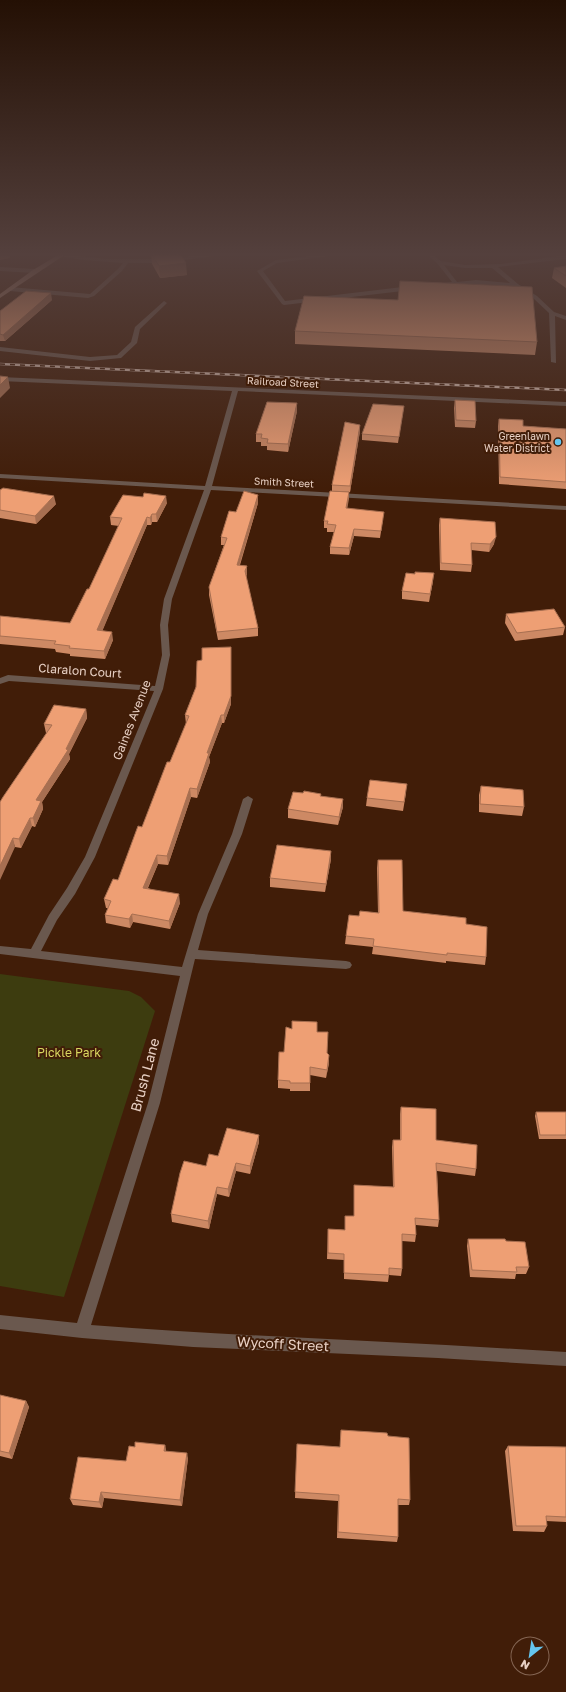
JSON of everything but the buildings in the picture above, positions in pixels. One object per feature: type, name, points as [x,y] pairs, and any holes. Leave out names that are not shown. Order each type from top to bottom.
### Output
[{"type":"street","points":[[0,349],[90,359],[119,357],[134,343],[136,331]]},
{"type":"street","points":[[553,331],[554,362]]},
{"type":"street","name":"Railroad Street","points":[[0,379],[566,404]]},
{"type":"street","name":"Gaines Avenue","points":[[34,954],[53,918],[90,857],[159,689],[166,655],[164,626],[168,599],[208,488],[235,390]]},
{"type":"street","name":"Smith Street","points":[[0,476],[566,508]]},
{"type":"street","name":"Claralon Court","points":[[0,681],[8,678],[159,689]]},
{"type":"street","name":"Brush Lane","points":[[82,1331],[154,1102],[186,972],[203,914],[237,834],[248,799]]},
{"type":"street","points":[[0,950],[186,972]]},
{"type":"street","points":[[192,954],[346,965]]},
{"type":"street","name":"Wycoff Street","points":[[0,1322],[82,1331],[193,1340],[438,1351],[566,1359]]},
{"type":"green space","name":"Pickle Park","points":[[0,974],[129,991],[141,997],[155,1011],[64,1297],[0,1286]]},
{"type":"railway","points":[[0,364],[566,390]]},
{"type":"place","name":"Greenlawn Water District","points":[[558,442]]}]
